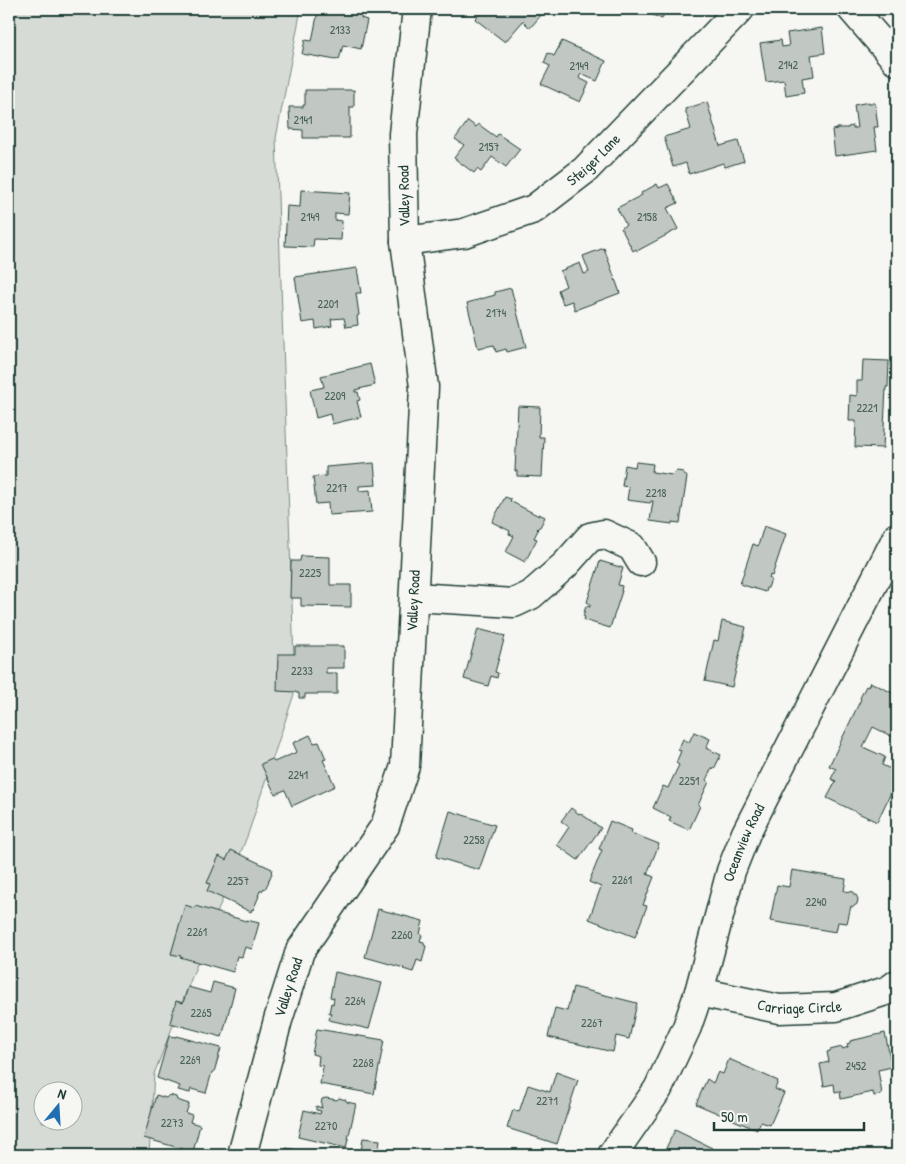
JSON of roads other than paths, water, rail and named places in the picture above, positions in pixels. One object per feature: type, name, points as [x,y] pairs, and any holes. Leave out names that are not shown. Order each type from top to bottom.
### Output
[{"type":"street","name":"Valley Road","points":[[242,1155],[278,1020],[300,951],[386,826],[405,766],[424,387],[405,240],[403,134],[417,9]]},
{"type":"street","name":"Steiger Lane","points":[[405,240],[464,233],[534,209],[585,170],[740,9]]},
{"type":"street","points":[[852,9],[897,61]]},
{"type":"street","points":[[414,597],[514,603],[532,595],[566,565],[590,537],[604,534],[632,546],[640,562]]},
{"type":"street","name":"Oceanview Road","points":[[612,1155],[658,1089],[687,1027],[699,992],[731,872],[746,833],[897,537]]},
{"type":"street","name":"Carriage Circle","points":[[699,992],[779,1009],[836,1007],[889,990],[897,984]]}]
